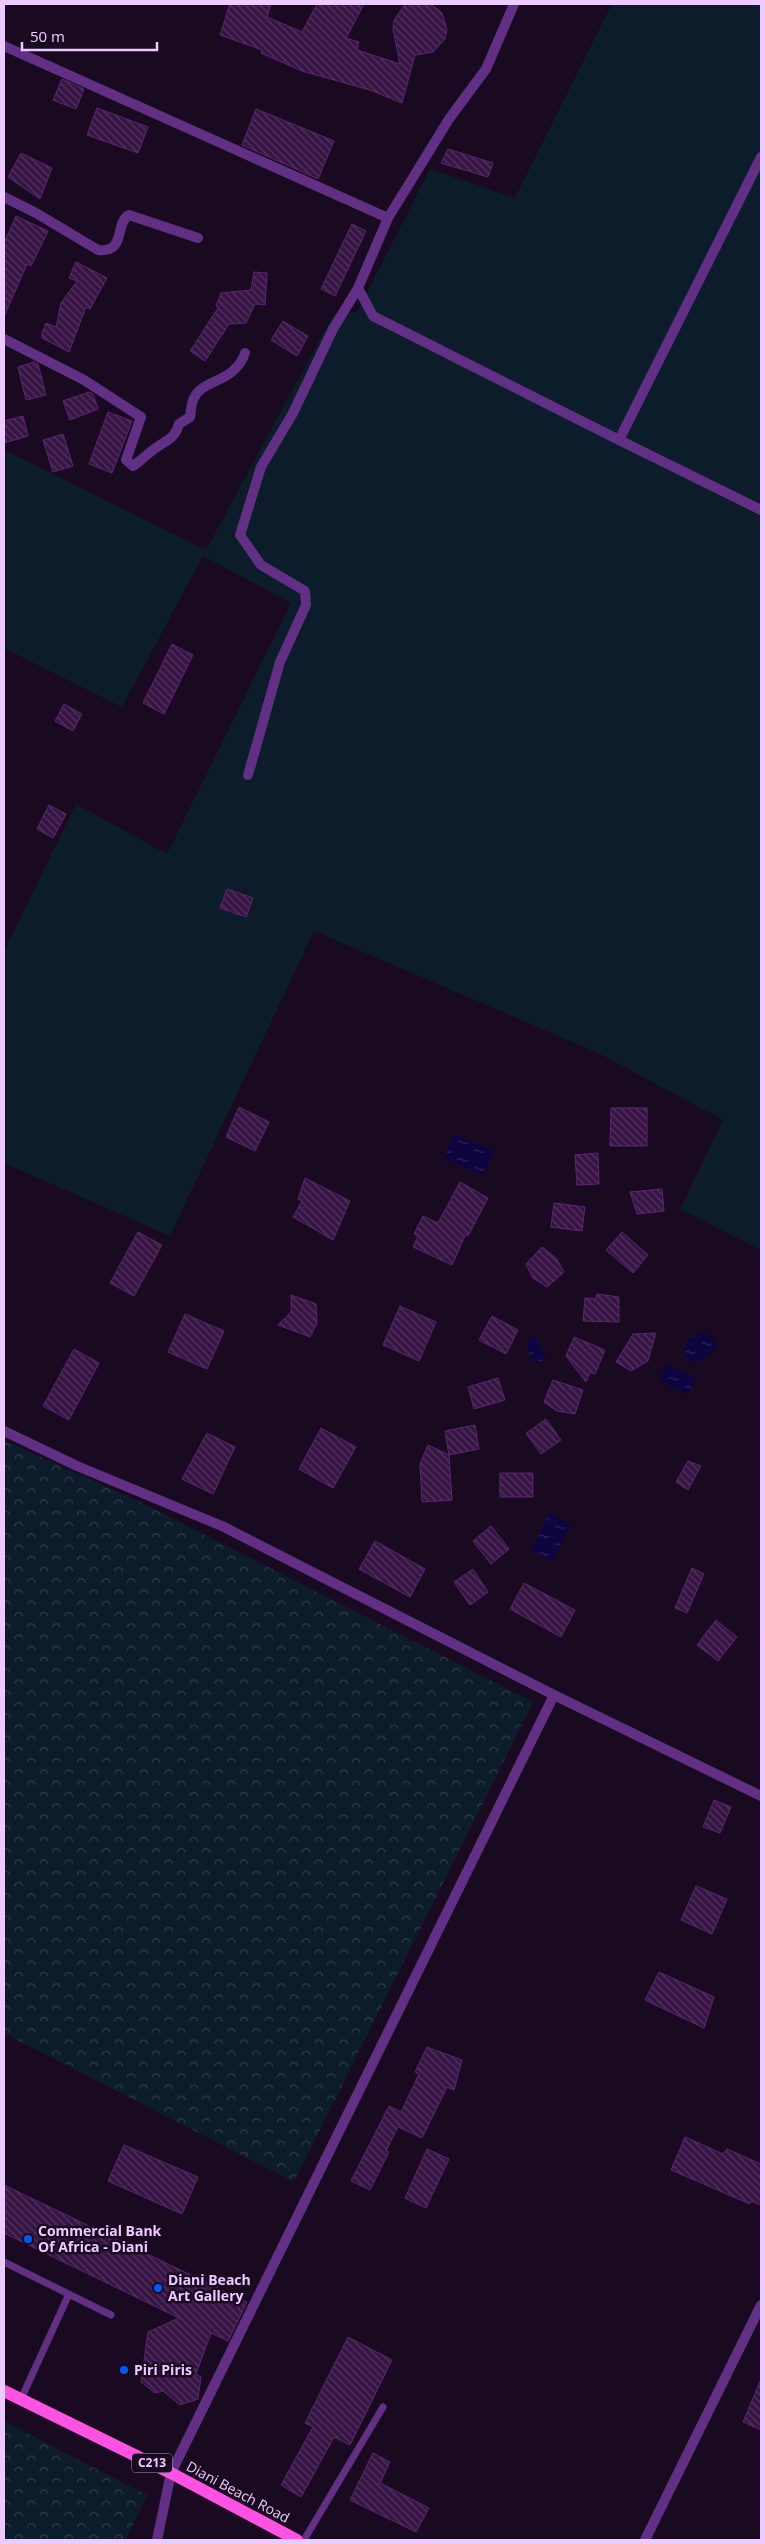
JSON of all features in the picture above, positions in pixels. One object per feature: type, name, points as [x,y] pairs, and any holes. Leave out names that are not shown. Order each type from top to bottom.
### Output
[{"type":"main road","name":"Diani Beach Road","points":[[4,2391],[171,2473],[297,2540]]},
{"type":"street","points":[[248,775],[280,662],[306,605],[305,591],[261,565],[240,535],[261,467],[293,413],[332,329],[358,288],[388,218],[449,119],[486,69],[514,4]]},
{"type":"street","points":[[4,46],[36,58],[388,218]]},
{"type":"street","points":[[618,440],[761,157]]},
{"type":"street","points":[[4,197],[36,213],[98,250],[108,250],[115,245],[124,218],[129,215],[198,238]]},
{"type":"street","points":[[358,288],[373,316],[761,510]]},
{"type":"street","points":[[4,339],[84,380],[141,417],[126,460],[133,466],[152,450],[170,440],[177,432],[179,424],[190,417],[194,398],[199,390],[231,374],[242,362],[245,353]]},
{"type":"street","points":[[4,1432],[77,1466],[222,1526],[554,1695],[761,1796]]},
{"type":"street","points":[[157,2540],[171,2473],[554,1695]]},
{"type":"street","points":[[645,2540],[761,2305]]},
{"type":"lane","points":[[4,2262],[111,2315]]},
{"type":"lane","points":[[21,2399],[69,2294]]},
{"type":"lane","points":[[304,2540],[383,2407]]},
{"type":"green space","points":[[612,4],[761,4],[761,1250],[680,1209],[723,1120],[600,1054],[314,931],[170,1236],[4,1163],[4,951],[76,804],[167,854],[291,603],[203,556],[122,707],[4,648],[4,450],[206,550],[333,315],[357,312],[430,169],[515,198]]},
{"type":"green space","points":[[4,1440],[142,1503],[533,1702],[294,2182],[4,2033]]},
{"type":"green space","points":[[4,2421],[147,2495],[126,2540],[4,2540]]},
{"type":"water","points":[[454,1134],[494,1151],[483,1175],[444,1158]]},
{"type":"water","points":[[701,1332],[713,1337],[716,1348],[700,1362],[689,1361],[684,1354],[687,1343],[694,1335]]},
{"type":"water","points":[[534,1335],[536,1340],[540,1339],[539,1350],[543,1350],[546,1356],[544,1360],[535,1363],[528,1352],[528,1339]]},
{"type":"water","points":[[664,1364],[696,1378],[689,1395],[660,1381]]},
{"type":"water","points":[[550,1513],[571,1524],[552,1561],[531,1551]]},
{"type":"building","points":[[230,4],[271,4],[267,17],[302,32],[317,4],[364,4],[346,38],[359,42],[357,50],[400,64],[393,29],[394,20],[404,6],[408,4],[431,4],[442,13],[447,30],[445,39],[433,52],[415,55],[402,103],[370,90],[302,71],[261,53],[262,50],[220,35]]},
{"type":"building","points":[[62,79],[84,89],[76,109],[53,100]]},
{"type":"building","points":[[97,108],[148,127],[138,153],[87,135]]},
{"type":"building","points":[[256,109],[334,141],[318,179],[242,145]]},
{"type":"building","points":[[448,149],[493,163],[488,177],[441,163]]},
{"type":"building","points":[[21,153],[52,168],[40,199],[8,177]]},
{"type":"building","points":[[16,216],[48,231],[31,266],[27,264],[4,317],[4,243]]},
{"type":"building","points":[[352,224],[366,231],[335,296],[321,289]]},
{"type":"building","points":[[76,262],[107,278],[90,309],[86,307],[69,352],[42,338],[42,333],[46,323],[56,327],[61,303],[77,281],[69,278]]},
{"type":"building","points":[[254,272],[267,273],[265,305],[255,304],[246,323],[229,324],[205,361],[190,351],[218,308],[216,306],[221,293],[251,290]]},
{"type":"building","points":[[283,321],[308,336],[297,356],[271,340]]},
{"type":"building","points":[[34,362],[38,364],[46,395],[26,400],[18,367]]},
{"type":"building","points":[[89,392],[93,394],[98,409],[70,420],[63,401]]},
{"type":"building","points":[[108,412],[132,421],[112,473],[89,464]]},
{"type":"building","points":[[23,416],[28,436],[4,443],[4,421]]},
{"type":"building","points":[[63,434],[73,466],[53,472],[43,440]]},
{"type":"building","points":[[172,644],[193,655],[164,714],[143,703]]},
{"type":"building","points":[[64,704],[82,714],[73,731],[55,721]]},
{"type":"building","points":[[49,805],[66,814],[53,838],[37,829]]},
{"type":"building","points":[[227,889],[253,898],[246,917],[220,908]]},
{"type":"building","points":[[239,1107],[269,1122],[255,1151],[226,1137]]},
{"type":"building","points":[[611,1108],[647,1108],[647,1146],[610,1146]]},
{"type":"building","points":[[598,1153],[599,1184],[577,1185],[575,1155]]},
{"type":"building","points":[[305,1178],[350,1201],[333,1240],[293,1217],[302,1201],[298,1199]]},
{"type":"building","points":[[460,1182],[488,1198],[468,1236],[466,1234],[452,1265],[413,1247],[418,1236],[414,1234],[423,1216],[438,1223]]},
{"type":"building","points":[[662,1189],[664,1211],[637,1214],[630,1192]]},
{"type":"building","points":[[554,1203],[585,1207],[582,1231],[551,1227]]},
{"type":"building","points":[[138,1232],[162,1245],[134,1296],[110,1283]]},
{"type":"building","points":[[622,1232],[648,1255],[633,1273],[606,1250]]},
{"type":"building","points":[[542,1247],[556,1258],[564,1272],[547,1287],[533,1278],[526,1264]]},
{"type":"building","points":[[597,1294],[619,1297],[619,1322],[583,1321],[585,1298],[596,1299]]},
{"type":"building","points":[[291,1295],[316,1304],[317,1323],[310,1337],[278,1325],[291,1312]]},
{"type":"building","points":[[400,1306],[436,1322],[419,1361],[383,1345]]},
{"type":"building","points":[[185,1314],[224,1331],[207,1369],[168,1352]]},
{"type":"building","points":[[492,1316],[518,1330],[506,1354],[479,1340]]},
{"type":"building","points":[[656,1333],[648,1361],[631,1371],[616,1362],[633,1334]]},
{"type":"building","points":[[574,1337],[605,1350],[595,1374],[590,1372],[586,1382],[566,1356]]},
{"type":"building","points":[[74,1349],[99,1363],[69,1420],[43,1406]]},
{"type":"building","points":[[498,1378],[505,1400],[474,1409],[468,1387]]},
{"type":"building","points":[[553,1380],[583,1390],[575,1414],[557,1411],[544,1402]]},
{"type":"building","points":[[546,1419],[561,1440],[541,1454],[526,1433]]},
{"type":"building","points":[[475,1425],[479,1449],[449,1455],[445,1431]]},
{"type":"building","points":[[321,1428],[356,1447],[333,1488],[299,1469]]},
{"type":"building","points":[[207,1433],[235,1447],[213,1494],[182,1479]]},
{"type":"building","points":[[428,1445],[449,1455],[452,1500],[422,1502],[420,1464]]},
{"type":"building","points":[[688,1461],[701,1466],[688,1490],[676,1482]]},
{"type":"building","points":[[500,1473],[533,1473],[533,1497],[500,1497]]},
{"type":"building","points":[[491,1526],[509,1549],[491,1564],[473,1541]]},
{"type":"building","points":[[375,1541],[425,1569],[410,1597],[359,1569]]},
{"type":"building","points":[[692,1568],[704,1574],[687,1613],[675,1608]]},
{"type":"building","points":[[473,1569],[488,1592],[470,1605],[454,1582]]},
{"type":"building","points":[[524,1583],[575,1610],[561,1637],[510,1609]]},
{"type":"building","points":[[716,1620],[737,1637],[718,1661],[697,1645]]},
{"type":"building","points":[[714,1800],[731,1807],[720,1833],[703,1827]]},
{"type":"building","points":[[696,1886],[727,1899],[712,1934],[681,1920]]},
{"type":"building","points":[[659,1972],[714,1997],[704,2028],[645,2000]]},
{"type":"building","points":[[427,2047],[462,2060],[454,2090],[447,2087],[422,2138],[398,2127],[386,2151],[389,2152],[370,2190],[351,2181],[389,2106],[401,2112],[419,2074],[415,2072]]},
{"type":"building","points":[[685,2137],[723,2154],[727,2149],[761,2164],[761,2205],[751,2201],[750,2204],[671,2170]]},
{"type":"building","points":[[124,2145],[198,2177],[182,2214],[108,2181]]},
{"type":"building","points":[[427,2149],[449,2159],[426,2208],[405,2198]]},
{"type":"building","points":[[4,2185],[247,2302],[228,2341],[211,2333],[196,2374],[201,2377],[198,2399],[180,2405],[163,2391],[155,2393],[141,2382],[148,2332],[179,2318],[4,2233]]},
{"type":"building","points":[[348,2337],[392,2360],[350,2445],[334,2437],[301,2497],[281,2485],[313,2427],[305,2423]]},
{"type":"building","points":[[761,2379],[761,2430],[743,2422]]},
{"type":"building","points":[[373,2453],[390,2462],[380,2483],[429,2508],[416,2532],[350,2500]]},
{"type":"place","name":"Commercial Bank Of Africa - Diani","points":[[28,2239]]},
{"type":"place","name":"Diani Beach Art Gallery","points":[[158,2288]]},
{"type":"place","name":"Piri Piris","points":[[124,2370]]}]
